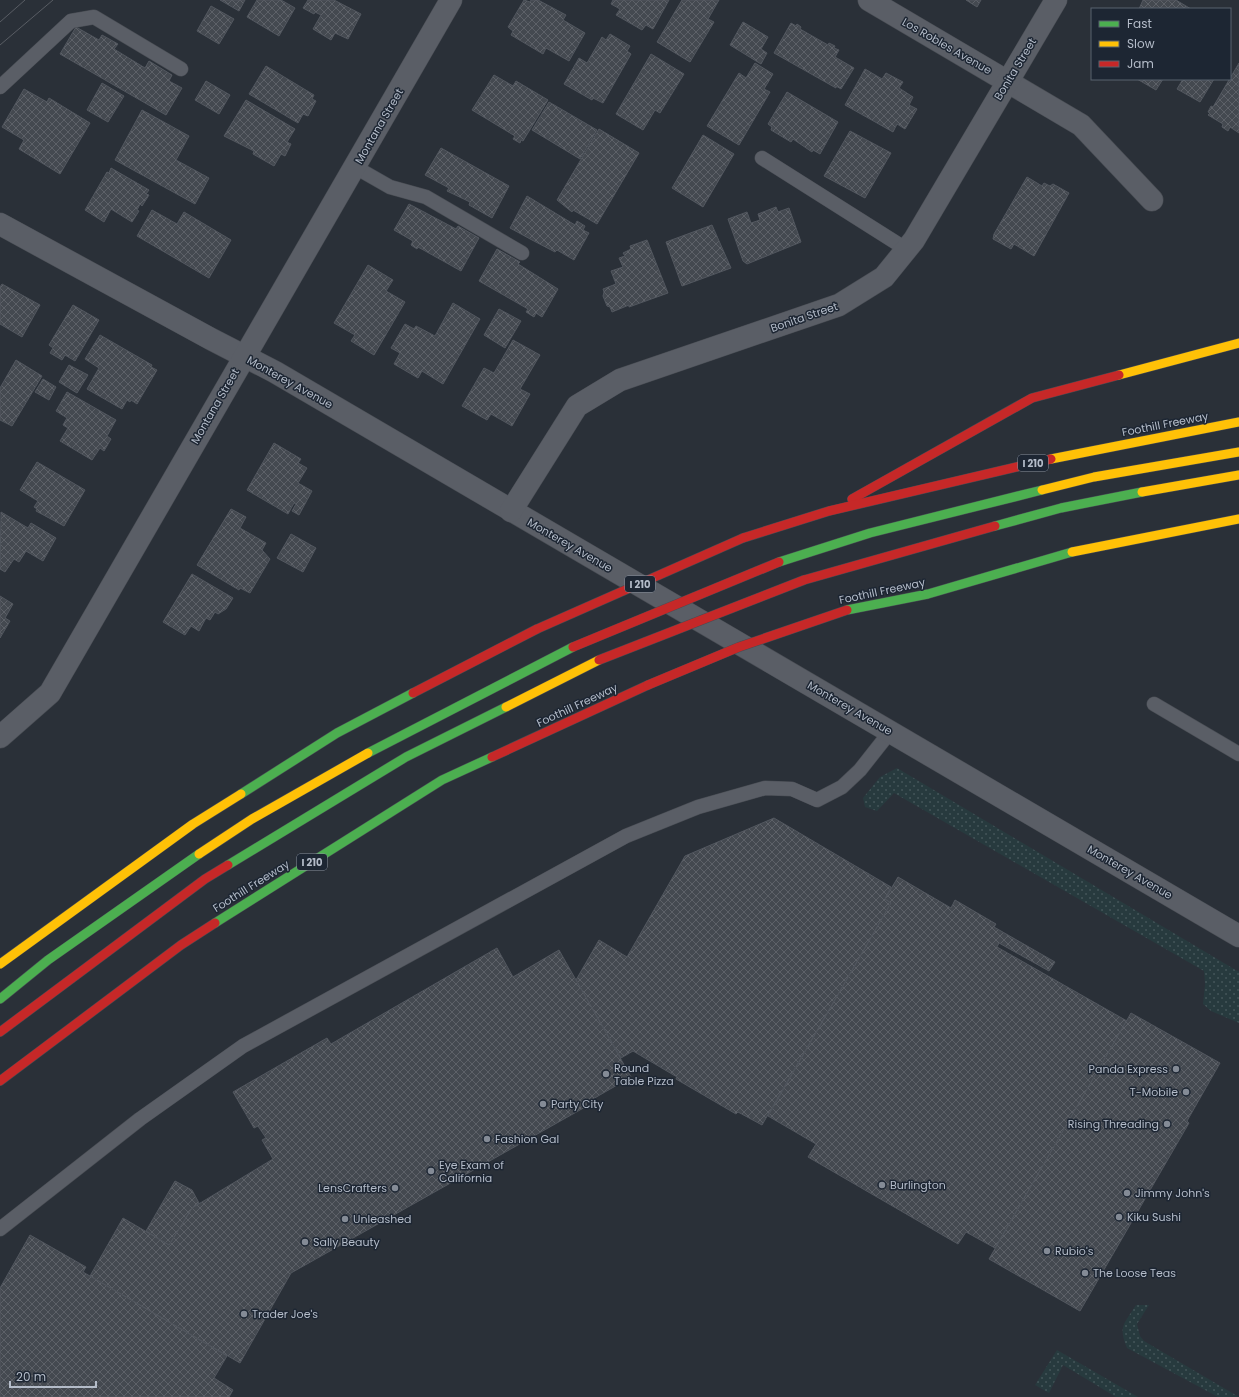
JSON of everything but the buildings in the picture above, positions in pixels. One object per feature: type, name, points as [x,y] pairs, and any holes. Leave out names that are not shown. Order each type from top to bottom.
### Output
[{"type":"highway","points":[[829,512],[1032,398],[1239,343]]},
{"type":"highway","name":"Foothill Freeway","points":[[0,964],[192,824],[324,741],[537,629],[743,538],[829,512],[1076,453],[1239,422]]},
{"type":"highway","points":[[0,999],[48,960],[168,874],[252,819],[388,742],[573,647],[779,562],[870,533],[1094,477],[1239,452]]},
{"type":"highway","points":[[0,1032],[205,879],[406,757],[599,660],[804,580],[1061,508],[1193,482],[1239,475]]},
{"type":"highway","name":"Foothill Freeway","points":[[0,1081],[181,945],[442,780],[648,685],[739,647],[847,610],[928,594],[1079,550],[1239,519]]},
{"type":"street","name":"Montana Street","points":[[0,737],[50,693],[451,0]]},
{"type":"street","name":"Los Robles Avenue","points":[[869,0],[1081,125],[1152,200]]},
{"type":"street","name":"Bonita Street","points":[[511,511],[577,406],[620,380],[839,305],[884,277],[914,240],[1056,0]]},
{"type":"street","name":"Monterey Avenue","points":[[0,224],[275,372],[1239,936]]},
{"type":"lane","points":[[0,87],[71,21],[94,17],[181,70]]},
{"type":"lane","points":[[762,158],[906,249]]},
{"type":"lane","points":[[355,167],[390,187],[426,197],[522,253]]},
{"type":"lane","points":[[1154,704],[1239,754]]},
{"type":"lane","points":[[0,1229],[140,1120],[243,1046],[626,836],[698,807],[765,788],[792,789],[817,800],[842,787],[890,732]]},
{"type":"green space","points":[[897,768],[1239,972],[1239,1023],[1211,1011],[1203,1004],[1205,984],[1204,971],[894,793],[877,811],[865,807],[863,798],[880,777]]},
{"type":"green space","points":[[1136,1305],[1149,1305],[1137,1324],[1140,1336],[1144,1341],[1239,1397],[1218,1397],[1127,1348],[1123,1335],[1124,1325]]},
{"type":"green space","points":[[1057,1350],[1138,1397],[1116,1397],[1063,1365],[1049,1393],[1035,1385]]},
{"type":"tram line","points":[[0,22],[25,0]]},
{"type":"tram line","points":[[0,45],[53,0]]},
{"type":"traffic: fast","points":[[779,562],[870,533],[1042,490]]},
{"type":"traffic: fast","points":[[995,526],[1061,508],[1142,492]]},
{"type":"traffic: fast","points":[[847,610],[928,594],[1072,552]]},
{"type":"traffic: fast","points":[[368,753],[573,647]]},
{"type":"traffic: fast","points":[[241,794],[337,733],[413,693]]},
{"type":"traffic: fast","points":[[228,865],[406,757],[506,707]]},
{"type":"traffic: fast","points":[[215,923],[442,780],[492,757]]},
{"type":"traffic: fast","points":[[0,999],[48,960],[199,854]]},
{"type":"traffic: slow","points":[[1119,375],[1239,343]]},
{"type":"traffic: slow","points":[[1051,459],[1239,422]]},
{"type":"traffic: slow","points":[[1042,490],[1094,477],[1239,452]]},
{"type":"traffic: slow","points":[[1142,492],[1239,475]]},
{"type":"traffic: slow","points":[[1072,552],[1239,519]]},
{"type":"traffic: slow","points":[[506,707],[599,660]]},
{"type":"traffic: slow","points":[[199,854],[252,819],[368,753]]},
{"type":"traffic: slow","points":[[0,964],[193,824],[241,794]]},
{"type":"traffic: jam","points":[[852,499],[1032,398],[1119,375]]},
{"type":"traffic: jam","points":[[743,538],[829,511],[1051,459]]},
{"type":"traffic: jam","points":[[804,580],[995,526]]},
{"type":"traffic: jam","points":[[537,629],[743,538]]},
{"type":"traffic: jam","points":[[573,647],[779,562]]},
{"type":"traffic: jam","points":[[599,660],[804,580]]},
{"type":"traffic: jam","points":[[648,685],[739,647],[847,610]]},
{"type":"traffic: jam","points":[[413,693],[537,629]]},
{"type":"traffic: jam","points":[[492,757],[648,685]]},
{"type":"traffic: jam","points":[[0,1032],[205,879],[228,865]]},
{"type":"traffic: jam","points":[[0,1081],[181,945],[215,923]]},
{"type":"place","name":"Panda Express","points":[[1176,1069]]},
{"type":"place","name":"Round Table Pizza","points":[[606,1074]]},
{"type":"place","name":"T-Mobile","points":[[1186,1092]]},
{"type":"place","name":"Party City","points":[[543,1104]]},
{"type":"place","name":"Rising Threading","points":[[1167,1124]]},
{"type":"place","name":"Fashion Gal","points":[[487,1139]]},
{"type":"place","name":"Eye Exam of California","points":[[431,1171]]},
{"type":"place","name":"Burlington","points":[[882,1185]]},
{"type":"place","name":"LensCrafters","points":[[395,1188]]},
{"type":"place","name":"Jimmy John's","points":[[1127,1193]]},
{"type":"place","name":"Kiku Sushi","points":[[1119,1217]]},
{"type":"place","name":"Unleashed","points":[[345,1219]]},
{"type":"place","name":"Sally Beauty","points":[[305,1242]]},
{"type":"place","name":"Rubio's","points":[[1047,1251]]},
{"type":"place","name":"The Loose Teas","points":[[1085,1273]]},
{"type":"place","name":"Trader Joe's","points":[[244,1314]]}]
